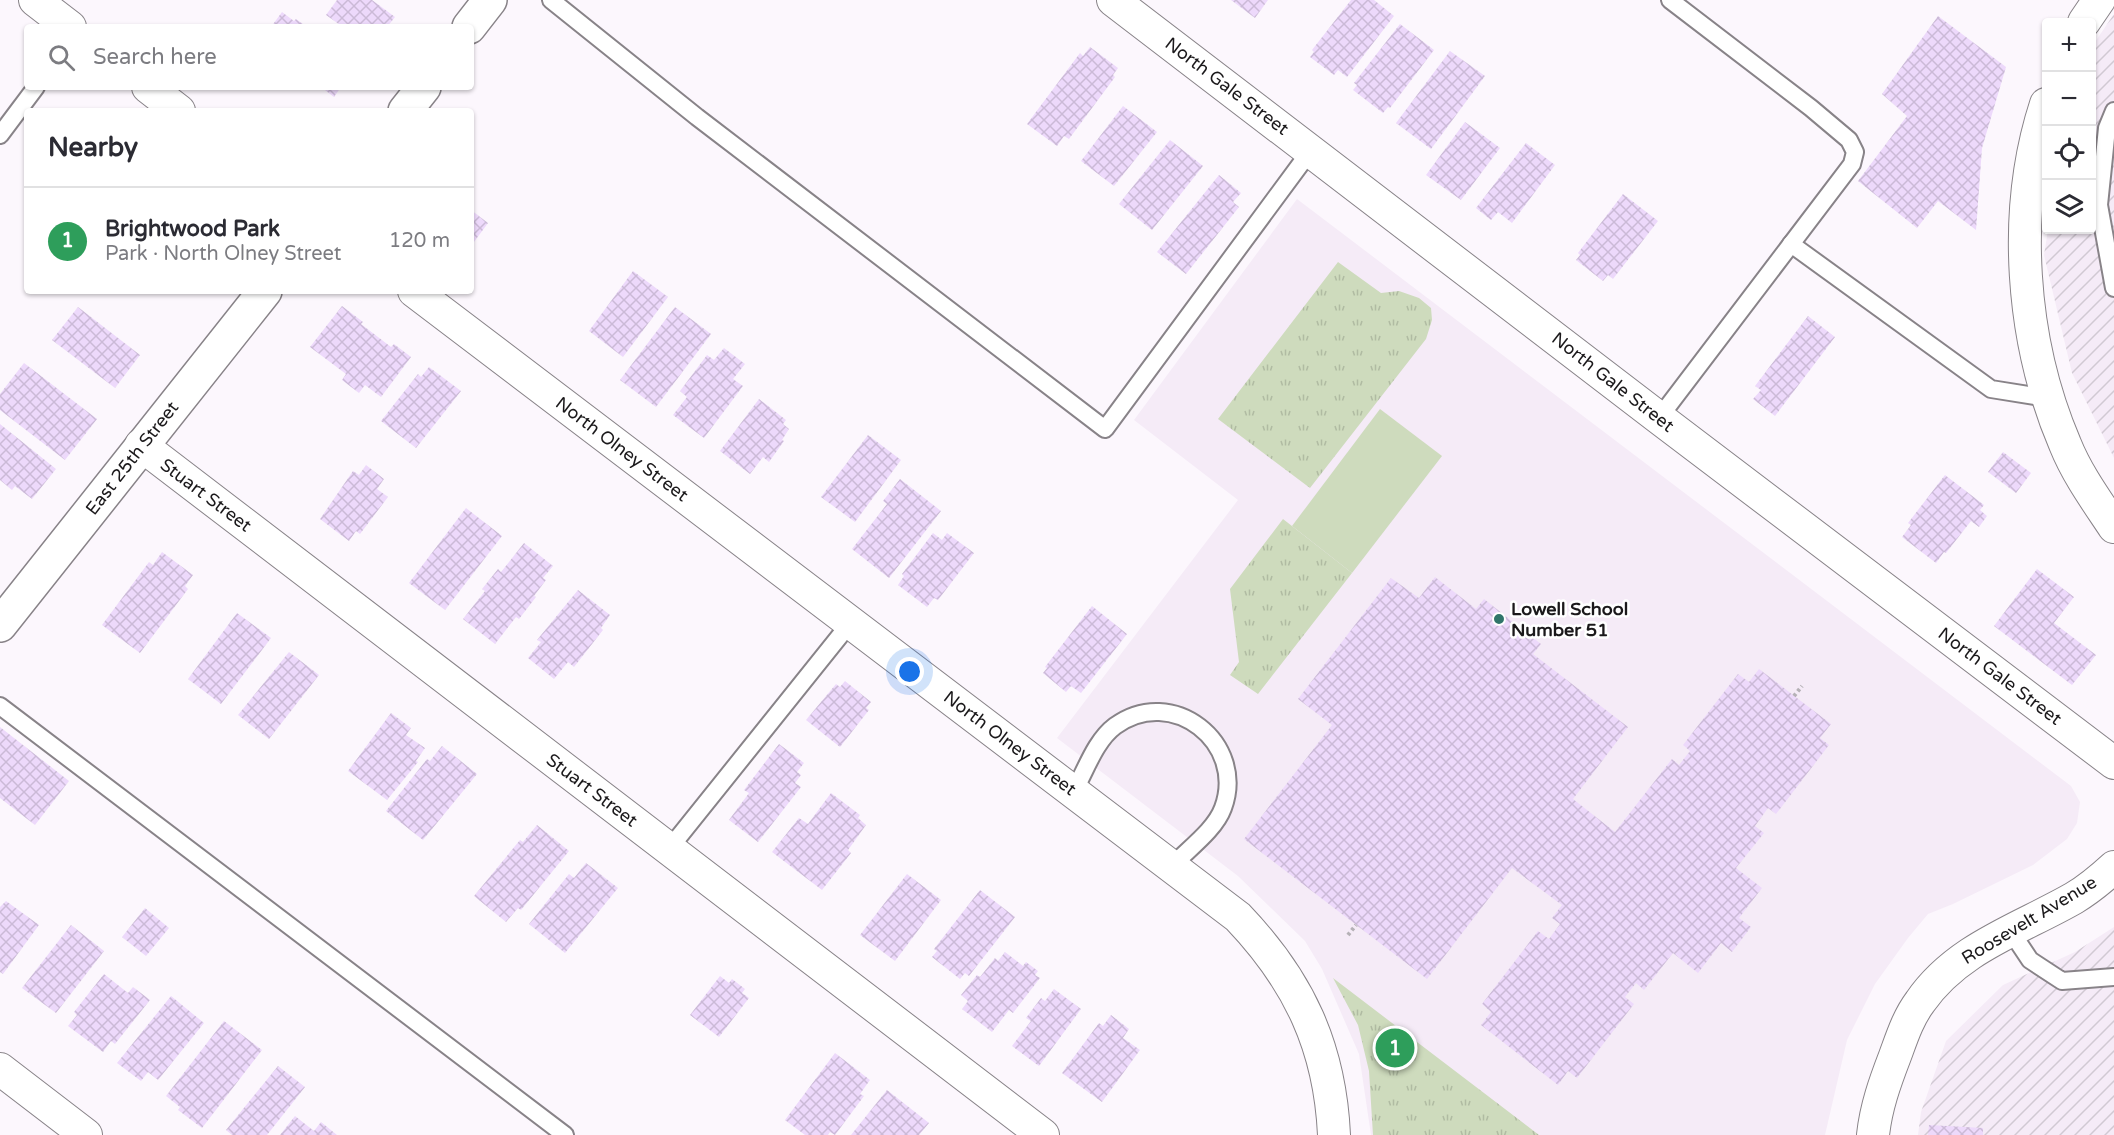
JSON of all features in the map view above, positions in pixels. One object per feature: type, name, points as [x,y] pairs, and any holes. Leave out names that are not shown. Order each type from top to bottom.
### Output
[{"type":"street","points":[[35,0],[66,24]]},
{"type":"street","points":[[471,24],[490,0]]},
{"type":"street","name":"North Gale Street","points":[[1113,0],[2114,763]]},
{"type":"street","points":[[2087,18],[2099,0]]},
{"type":"street","points":[[152,90],[175,108]]},
{"type":"street","points":[[407,108],[421,90]]},
{"type":"street","points":[[2042,121],[2032,165],[2026,220],[2028,305],[2034,345],[2047,398],[2066,447],[2114,527]]},
{"type":"street","name":"East 25th Street","points":[[1,621],[263,294]]},
{"type":"street","name":"North Olney Street","points":[[418,294],[1238,917],[1274,958],[1312,1024],[1321,1050],[1333,1107],[1334,1135]]},
{"type":"street","name":"Stuart Street","points":[[141,446],[1043,1135]]},
{"type":"street","name":"Roosevelt Avenue","points":[[1874,1135],[1882,1090],[1907,1024],[1920,1001],[1935,982],[1962,958],[2010,930],[2075,897],[2114,867]]},
{"type":"street","points":[[0,1069],[86,1135]]},
{"type":"lane","points":[[551,0],[697,117],[1105,429],[1311,150]]},
{"type":"lane","points":[[1659,418],[1852,164],[1855,152],[1849,140],[1811,108],[1670,0]]},
{"type":"lane","points":[[0,135],[34,90]]},
{"type":"lane","points":[[2114,111],[2107,128],[2099,205],[2114,288]]},
{"type":"lane","points":[[1791,244],[1991,389],[2047,398]]},
{"type":"lane","points":[[669,849],[851,622]]},
{"type":"lane","points":[[0,706],[565,1135]]},
{"type":"lane","points":[[1074,791],[1098,744],[1115,726],[1136,715],[1158,711],[1181,716],[1201,727],[1216,743],[1226,764],[1228,787],[1222,810],[1210,829],[1172,866]]},
{"type":"lane","points":[[2010,930],[2030,960],[2062,981],[2114,977]]},
{"type":"path","points":[[1794,696],[1802,686]]},
{"type":"path","points":[[1348,935],[1356,925]]},
{"type":"shaded area","points":[[2114,14],[2114,458],[2072,373],[2044,255],[2047,234],[2096,234],[2096,41]]},
{"type":"shaded area","name":"Lowell School Number 51","points":[[1297,199],[2071,786],[2080,802],[2077,823],[2067,839],[2033,865],[1928,914],[1875,984],[1847,1040],[1825,1135],[1371,1135],[1359,1054],[1322,969],[1305,941],[1238,876],[1057,738],[1238,500],[1134,420]]},
{"type":"shaded area","points":[[2114,927],[2114,1135],[1918,1135],[1921,1112],[1946,1041],[2003,985],[2075,952]]},
{"type":"green space","points":[[1338,262],[1381,293],[1399,291],[1419,298],[1431,308],[1432,320],[1426,339],[1310,488],[1218,419]]},
{"type":"green space","points":[[1380,409],[1442,456],[1352,573],[1292,526]]},
{"type":"green space","points":[[1283,519],[1352,573],[1258,694],[1230,675],[1239,662],[1230,589]]},
{"type":"green space","points":[[1333,978],[1539,1135],[1373,1135],[1369,1071],[1358,1025]]},
{"type":"building","points":[[337,0],[372,0],[395,17],[389,24],[339,24],[326,15]]},
{"type":"building","points":[[1231,0],[1268,0],[1255,18]]},
{"type":"building","points":[[1351,0],[1374,0],[1394,16],[1347,77],[1338,70],[1334,75],[1310,57],[1314,52],[1312,50]]},
{"type":"building","points":[[282,12],[294,21],[296,19],[303,24],[273,24]]},
{"type":"building","points":[[1938,16],[2006,67],[1982,148],[1976,230],[1938,201],[1917,228],[1858,181],[1907,116],[1882,94]]},
{"type":"building","points":[[1400,24],[1434,50],[1390,108],[1388,107],[1383,113],[1353,90],[1357,85],[1354,83]]},
{"type":"building","points":[[1090,47],[1118,68],[1113,75],[1115,77],[1069,139],[1064,136],[1057,146],[1027,124],[1080,53],[1083,56]]},
{"type":"building","points":[[1450,51],[1485,76],[1431,149],[1396,123]]},
{"type":"building","points":[[325,90],[339,90],[334,97]]},
{"type":"building","points":[[1123,106],[1157,132],[1114,186],[1081,161]]},
{"type":"building","points":[[1465,122],[1500,148],[1461,200],[1426,175]]},
{"type":"building","points":[[1170,140],[1203,166],[1152,230],[1119,204]]},
{"type":"building","points":[[1526,143],[1555,165],[1512,223],[1498,212],[1491,220],[1476,208]]},
{"type":"building","points":[[1219,175],[1241,193],[1233,202],[1239,207],[1186,274],[1157,252]]},
{"type":"building","points":[[1623,194],[1658,221],[1613,279],[1608,275],[1603,281],[1576,260],[1580,255],[1578,253]]},
{"type":"building","points":[[474,212],[488,223],[474,242]]},
{"type":"building","points":[[633,271],[668,297],[623,357],[589,331]]},
{"type":"building","points":[[342,306],[391,347],[394,344],[411,357],[381,397],[365,385],[359,393],[342,380],[346,374],[310,347]]},
{"type":"building","points":[[78,307],[140,355],[115,388],[52,340]]},
{"type":"building","points":[[675,307],[711,334],[656,407],[620,380]]},
{"type":"building","points":[[1808,316],[1835,337],[1775,416],[1753,399],[1761,390],[1755,386]]},
{"type":"building","points":[[724,348],[745,364],[733,379],[743,386],[704,438],[673,415],[687,397],[680,391],[707,355],[714,360]]},
{"type":"building","points":[[24,363],[97,419],[65,460],[0,410],[0,394]]},
{"type":"building","points":[[429,367],[461,391],[416,448],[381,421],[418,374],[421,377]]},
{"type":"building","points":[[759,399],[786,420],[783,424],[789,429],[782,440],[784,441],[769,462],[763,457],[750,474],[720,451]]},
{"type":"building","points":[[0,424],[56,469],[32,499],[15,486],[12,490],[0,480]]},
{"type":"building","points":[[868,435],[901,460],[855,522],[821,497]]},
{"type":"building","points":[[2003,452],[2031,473],[2016,493],[1988,472]]},
{"type":"building","points":[[366,465],[384,479],[377,489],[388,497],[360,534],[356,531],[349,541],[320,519],[353,471],[359,475]]},
{"type":"building","points":[[1945,475],[1984,505],[1980,510],[1987,516],[1979,527],[1971,521],[1936,563],[1902,537],[1911,525],[1908,523]]},
{"type":"building","points":[[900,479],[941,511],[889,578],[852,549],[887,504],[883,501]]},
{"type":"building","points":[[466,508],[502,536],[445,610],[409,583]]},
{"type":"building","points":[[933,533],[942,540],[947,533],[974,553],[938,600],[934,598],[927,607],[898,585],[904,576],[902,574]]},
{"type":"building","points":[[524,543],[553,566],[543,578],[546,580],[534,596],[536,597],[519,619],[516,617],[495,644],[463,619],[485,591],[482,589],[498,569],[501,572]]},
{"type":"building","points":[[162,552],[193,575],[185,586],[188,589],[140,653],[102,625],[149,562],[153,565]]},
{"type":"building","points":[[2037,569],[2074,597],[2054,623],[2096,655],[2072,685],[1994,626]]},
{"type":"building","points":[[1435,577],[1476,609],[1484,599],[1541,644],[1533,654],[1628,727],[1573,799],[1615,832],[1672,759],[1679,765],[1690,751],[1683,745],[1738,674],[1749,682],[1759,669],[1831,724],[1820,738],[1829,745],[1776,814],[1768,808],[1755,826],[1764,833],[1736,868],[1762,888],[1739,918],[1751,927],[1732,952],[1721,943],[1698,973],[1673,953],[1644,990],[1636,983],[1625,997],[1634,1004],[1577,1078],[1568,1071],[1558,1085],[1481,1025],[1491,1012],[1482,1004],[1538,931],[1549,939],[1560,924],[1552,918],[1562,905],[1512,868],[1427,979],[1244,839],[1332,725],[1298,699],[1391,578],[1419,598]]},
{"type":"building","points":[[578,590],[610,615],[601,628],[603,630],[574,667],[568,662],[554,679],[528,658],[541,642],[537,640]]},
{"type":"building","points":[[1092,606],[1127,634],[1081,693],[1071,686],[1066,692],[1043,673],[1047,668],[1045,667]]},
{"type":"building","points":[[237,613],[271,638],[221,704],[188,679]]},
{"type":"building","points":[[289,652],[319,675],[269,739],[238,715]]},
{"type":"building","points":[[845,681],[871,702],[866,708],[869,710],[840,747],[806,720],[836,684],[840,687]]},
{"type":"building","points":[[391,713],[411,728],[406,735],[425,748],[416,761],[418,762],[387,800],[348,771]]},
{"type":"building","points":[[0,727],[69,781],[35,825],[0,798]]},
{"type":"building","points":[[779,744],[804,763],[797,772],[801,775],[795,783],[801,787],[758,842],[729,820],[749,793],[744,790]]},
{"type":"building","points":[[442,746],[477,774],[423,840],[386,811],[427,759],[430,761]]},
{"type":"building","points":[[831,793],[860,815],[858,818],[866,825],[848,850],[851,853],[822,890],[772,852],[799,818],[808,824]]},
{"type":"building","points":[[537,825],[569,851],[521,910],[518,908],[506,922],[474,896],[520,840],[523,842]]},
{"type":"building","points":[[586,863],[618,888],[565,953],[529,924],[569,874],[574,878]]},
{"type":"building","points":[[907,874],[941,900],[895,961],[860,935]]},
{"type":"building","points":[[980,890],[1015,917],[969,976],[965,973],[960,979],[932,957],[937,951],[934,949]]},
{"type":"building","points":[[6,901],[39,925],[3,974],[0,972],[0,907]]},
{"type":"building","points":[[145,908],[169,928],[146,956],[122,937]]},
{"type":"building","points":[[71,925],[104,951],[56,1013],[22,988]]},
{"type":"building","points":[[1005,952],[1023,966],[1026,962],[1038,971],[1035,975],[1040,978],[1013,1013],[1009,1010],[992,1032],[962,1009],[968,1001],[961,995],[977,975],[980,977],[995,958],[998,961]]},
{"type":"building","points":[[104,974],[128,993],[133,987],[150,1000],[115,1044],[111,1041],[103,1052],[68,1026],[77,1015],[74,1012]]},
{"type":"building","points":[[720,976],[729,983],[732,979],[745,989],[742,993],[749,998],[719,1037],[690,1015]]},
{"type":"building","points":[[1054,989],[1081,1009],[1039,1066],[1012,1046],[1031,1021],[1026,1018],[1041,998],[1045,1001]]},
{"type":"building","points":[[171,996],[204,1023],[158,1080],[148,1072],[141,1081],[117,1063]]},
{"type":"building","points":[[1111,1015],[1129,1029],[1123,1038],[1140,1050],[1102,1102],[1062,1073],[1099,1023],[1103,1026]]},
{"type":"building","points":[[224,1021],[262,1050],[202,1128],[178,1110],[180,1107],[166,1096]]},
{"type":"building","points":[[835,1053],[870,1080],[860,1094],[864,1096],[835,1135],[830,1132],[828,1135],[805,1135],[785,1120]]},
{"type":"building","points":[[278,1066],[305,1087],[267,1135],[232,1135],[226,1130]]},
{"type":"building","points":[[887,1090],[929,1123],[919,1135],[851,1135]]},
{"type":"building","points":[[295,1116],[314,1131],[321,1122],[337,1135],[280,1135]]},
{"type":"building","points":[[1929,1125],[1983,1128],[1983,1135],[1928,1135]]},
{"type":"place","name":"Lowell School Number 51","points":[[1499,619]]},
{"type":"place","name":"Brightwood Park","points":[[1395,1048]]}]
